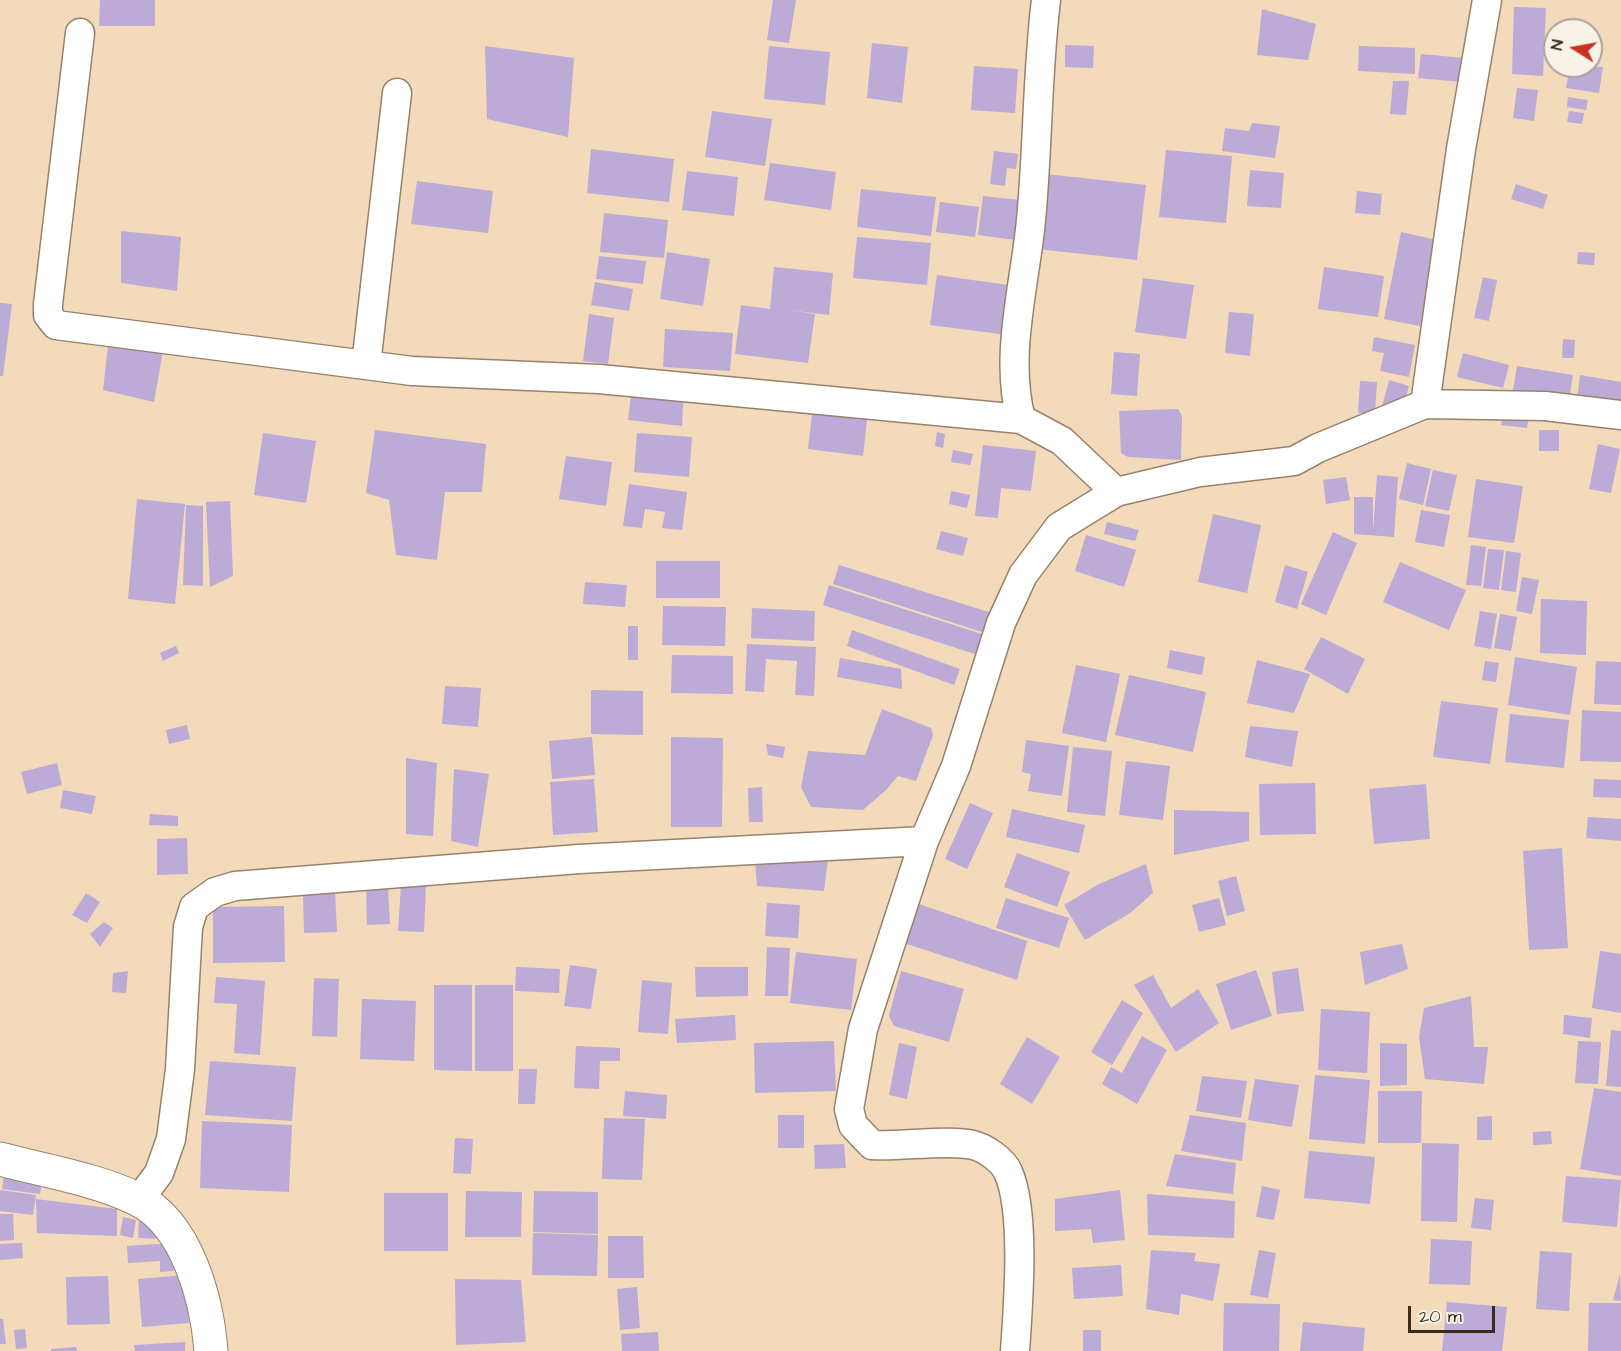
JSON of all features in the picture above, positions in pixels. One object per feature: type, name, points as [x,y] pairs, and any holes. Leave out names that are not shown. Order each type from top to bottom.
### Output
[{"type":"street","points":[[1022,419],[1014,392],[1015,356],[1031,220],[1046,0]]},
{"type":"street","points":[[1425,404],[1461,148],[1487,0]]},
{"type":"street","points":[[80,33],[48,304],[48,315],[56,325],[412,371],[599,379],[1022,419],[1062,441],[1116,492]]},
{"type":"street","points":[[366,365],[397,93]]},
{"type":"street","points":[[1015,1351],[1018,1286],[1017,1212],[1008,1171],[987,1150],[971,1145],[872,1145],[853,1125],[849,1109],[863,1029],[924,841],[956,766],[989,658],[1023,575],[1059,527],[1116,492],[1200,472],[1294,461],[1318,448],[1425,404],[1545,406],[1621,415]]},
{"type":"street","points":[[139,1200],[159,1173],[171,1139],[180,1069],[188,927],[194,907],[215,892],[235,886],[579,859],[924,841]]},
{"type":"street","points":[[0,1159],[96,1185],[139,1200],[160,1217],[184,1249],[198,1276],[211,1351]]},
{"type":"building","points":[[100,0],[155,0],[155,26],[99,26]]},
{"type":"building","points":[[773,0],[796,0],[789,43],[767,40]]},
{"type":"building","points":[[1514,7],[1546,8],[1546,18],[1543,18],[1543,76],[1512,74]]},
{"type":"building","points":[[1262,9],[1316,24],[1308,60],[1257,55]]},
{"type":"building","points":[[872,43],[908,47],[902,103],[867,98]]},
{"type":"building","points":[[1065,45],[1094,46],[1093,68],[1065,67]]},
{"type":"building","points":[[485,46],[574,58],[568,137],[487,119]]},
{"type":"building","points":[[769,46],[830,52],[825,105],[764,99]]},
{"type":"building","points":[[1359,46],[1415,48],[1415,74],[1358,71]]},
{"type":"building","points":[[1421,54],[1464,58],[1462,82],[1418,78]]},
{"type":"building","points":[[974,66],[1018,69],[1015,113],[971,110]]},
{"type":"building","points":[[1568,78],[1601,78],[1599,93],[1566,88]]},
{"type":"building","points":[[1393,81],[1409,81],[1406,115],[1390,114]]},
{"type":"building","points":[[1517,88],[1538,90],[1534,121],[1513,118]]},
{"type":"building","points":[[1568,97],[1588,100],[1586,110],[1567,107]]},
{"type":"building","points":[[712,111],[772,119],[765,166],[705,157]]},
{"type":"building","points":[[1569,111],[1584,113],[1582,124],[1567,122]]},
{"type":"building","points":[[1252,123],[1280,126],[1275,158],[1222,151],[1225,128],[1249,131]]},
{"type":"building","points":[[591,149],[674,159],[669,202],[587,193]]},
{"type":"building","points":[[1166,150],[1232,156],[1226,223],[1159,217]]},
{"type":"building","points":[[994,151],[1018,154],[1016,169],[1007,168],[1005,186],[990,184]]},
{"type":"building","points":[[770,163],[836,172],[831,210],[764,200]]},
{"type":"building","points":[[1250,170],[1284,173],[1281,208],[1247,206]]},
{"type":"building","points":[[687,171],[738,177],[734,216],[682,210]]},
{"type":"building","points":[[1046,174],[1146,185],[1137,260],[1037,249]]},
{"type":"building","points":[[417,181],[493,191],[488,233],[411,224]]},
{"type":"building","points":[[1516,184],[1548,195],[1543,209],[1511,199]]},
{"type":"building","points":[[861,189],[936,197],[931,236],[857,227]]},
{"type":"building","points":[[1357,191],[1382,194],[1380,215],[1355,213]]},
{"type":"building","points":[[983,196],[1020,200],[1015,240],[978,235]]},
{"type":"building","points":[[940,202],[979,207],[975,237],[936,232]]},
{"type":"building","points":[[604,213],[668,220],[664,258],[600,252]]},
{"type":"building","points":[[121,231],[181,237],[177,291],[121,283]]},
{"type":"building","points":[[1401,232],[1437,240],[1420,326],[1384,319]]},
{"type":"building","points":[[857,237],[931,243],[927,285],[853,278]]},
{"type":"building","points":[[667,252],[710,259],[703,306],[660,299]]},
{"type":"building","points":[[1578,252],[1595,253],[1594,265],[1577,264]]},
{"type":"building","points":[[599,256],[646,261],[643,284],[596,279]]},
{"type":"building","points":[[774,267],[833,273],[829,315],[788,310],[815,314],[808,363],[735,354],[741,305],[770,309]]},
{"type":"building","points":[[1324,267],[1384,276],[1378,317],[1318,309]]},
{"type":"building","points":[[937,275],[1015,286],[1008,335],[930,325]]},
{"type":"building","points":[[1483,277],[1497,280],[1489,321],[1474,318]]},
{"type":"building","points":[[1143,278],[1194,285],[1186,339],[1135,332]]},
{"type":"building","points":[[595,282],[633,289],[629,311],[591,305]]},
{"type":"building","points":[[0,303],[12,304],[3,376],[0,376]]},
{"type":"building","points":[[1229,312],[1254,314],[1250,356],[1225,353]]},
{"type":"building","points":[[589,314],[614,318],[608,364],[583,361]]},
{"type":"building","points":[[665,329],[733,333],[730,371],[663,367]]},
{"type":"building","points":[[109,336],[165,339],[154,402],[103,390]]},
{"type":"building","points":[[1374,337],[1415,345],[1409,377],[1380,371],[1384,353],[1372,351]]},
{"type":"building","points":[[1563,339],[1575,340],[1574,358],[1562,358]]},
{"type":"building","points":[[1114,352],[1140,354],[1137,396],[1111,394]]},
{"type":"building","points":[[1463,353],[1509,365],[1503,388],[1457,377]]},
{"type":"building","points":[[1517,366],[1573,375],[1569,399],[1513,390]]},
{"type":"building","points":[[1580,375],[1621,382],[1621,406],[1577,399]]},
{"type":"building","points":[[1389,380],[1409,386],[1401,413],[1382,407]]},
{"type":"building","points":[[1360,381],[1377,382],[1375,414],[1358,413]]},
{"type":"building","points":[[632,386],[684,389],[682,426],[628,420]]},
{"type":"building","points":[[813,405],[868,411],[863,456],[808,449]]},
{"type":"building","points":[[1178,409],[1182,416],[1181,460],[1128,457],[1121,453],[1119,411]]},
{"type":"building","points":[[1504,409],[1530,413],[1527,428],[1501,425]]},
{"type":"building","points":[[375,430],[486,444],[482,492],[445,492],[437,560],[396,555],[389,500],[366,493]]},
{"type":"building","points":[[1539,430],[1559,430],[1559,451],[1539,451]]},
{"type":"building","points":[[937,432],[945,434],[943,448],[935,446]]},
{"type":"building","points":[[263,433],[316,441],[306,503],[254,495]]},
{"type":"building","points":[[637,433],[692,437],[689,477],[634,472]]},
{"type":"building","points":[[1598,444],[1620,449],[1611,493],[1589,489]]},
{"type":"building","points":[[983,445],[1036,451],[1031,491],[1001,488],[998,518],[975,516]]},
{"type":"building","points":[[953,450],[973,454],[970,465],[951,462]]},
{"type":"building","points":[[566,456],[612,462],[606,506],[559,499]]},
{"type":"building","points":[[1407,463],[1431,469],[1423,505],[1399,499]]},
{"type":"building","points":[[1433,470],[1457,475],[1449,511],[1425,506]]},
{"type":"building","points":[[1377,475],[1398,477],[1394,537],[1354,534],[1354,497],[1373,497],[1373,531]]},
{"type":"building","points":[[1346,477],[1350,500],[1326,504],[1323,480]]},
{"type":"building","points":[[1476,479],[1523,486],[1514,543],[1468,537]]},
{"type":"building","points":[[629,484],[687,492],[682,530],[662,528],[665,512],[645,509],[642,528],[623,526]]},
{"type":"building","points":[[951,491],[970,495],[967,508],[949,504]]},
{"type":"building","points":[[137,499],[185,504],[175,604],[128,599]]},
{"type":"building","points":[[230,501],[233,576],[210,587],[206,502]]},
{"type":"building","points":[[186,505],[203,506],[203,586],[183,585]]},
{"type":"building","points":[[1421,510],[1450,515],[1444,547],[1415,542]]},
{"type":"building","points":[[1213,514],[1261,525],[1247,593],[1198,582]]},
{"type":"building","points":[[1107,522],[1139,530],[1135,541],[1104,534]]},
{"type":"building","points":[[941,531],[968,538],[963,556],[936,549]]},
{"type":"building","points":[[1333,532],[1357,543],[1326,615],[1301,604]]},
{"type":"building","points":[[1086,535],[1136,550],[1124,587],[1075,571]]},
{"type":"building","points":[[1471,545],[1486,547],[1481,586],[1466,585]]},
{"type":"building","points":[[1488,549],[1504,550],[1499,590],[1483,588]]},
{"type":"building","points":[[1506,551],[1521,553],[1516,592],[1501,590]]},
{"type":"building","points":[[656,561],[720,561],[720,598],[656,598]]},
{"type":"building","points":[[1400,562],[1466,590],[1449,630],[1383,602]]},
{"type":"building","points":[[839,565],[998,615],[991,635],[833,584]]},
{"type":"building","points":[[1285,565],[1308,572],[1297,609],[1275,602]]},
{"type":"building","points":[[1522,577],[1539,580],[1532,614],[1516,611]]},
{"type":"building","points":[[585,582],[627,585],[625,607],[583,604]]},
{"type":"building","points":[[829,585],[988,636],[981,656],[823,605]]},
{"type":"building","points":[[1541,599],[1587,601],[1586,655],[1540,653]]},
{"type":"building","points":[[663,606],[726,607],[725,646],[662,645]]},
{"type":"building","points":[[752,608],[815,611],[814,641],[751,638]]},
{"type":"building","points":[[1480,611],[1497,614],[1491,649],[1474,646]]},
{"type":"building","points":[[1500,614],[1517,617],[1511,651],[1494,648]]},
{"type":"building","points":[[628,626],[638,626],[638,660],[628,660]]},
{"type":"building","points":[[852,630],[960,669],[954,685],[847,646]]},
{"type":"building","points":[[1321,637],[1365,659],[1348,694],[1304,669]]},
{"type":"building","points":[[747,644],[816,647],[814,696],[795,695],[797,661],[766,659],[764,692],[745,691]]},
{"type":"building","points":[[176,646],[179,653],[163,661],[160,653]]},
{"type":"building","points":[[1170,650],[1205,657],[1202,675],[1167,668]]},
{"type":"building","points":[[672,655],[733,656],[733,694],[671,693]]},
{"type":"building","points":[[1515,657],[1577,667],[1570,715],[1508,705]]},
{"type":"building","points":[[840,658],[901,669],[902,689],[837,677]]},
{"type":"building","points":[[1257,660],[1310,674],[1294,713],[1247,703]]},
{"type":"building","points":[[1485,661],[1499,663],[1496,682],[1482,680]]},
{"type":"building","points":[[1596,661],[1621,662],[1621,705],[1594,704]]},
{"type":"building","points":[[1076,665],[1120,674],[1106,742],[1062,733]]},
{"type":"building","points":[[1129,675],[1206,692],[1193,752],[1115,735]]},
{"type":"building","points":[[445,686],[481,688],[478,727],[442,724]]},
{"type":"building","points":[[591,690],[643,691],[643,735],[591,734]]},
{"type":"building","points":[[1441,701],[1498,708],[1490,764],[1433,757]]},
{"type":"building","points":[[882,709],[931,728],[933,735],[916,781],[898,776],[863,810],[811,807],[801,787],[808,751],[865,755]]},
{"type":"building","points":[[1582,710],[1621,712],[1621,762],[1580,761]]},
{"type":"building","points":[[1510,714],[1569,720],[1564,768],[1505,762]]},
{"type":"building","points":[[187,725],[190,739],[169,744],[166,730]]},
{"type":"building","points":[[1250,726],[1298,731],[1292,767],[1245,757]]},
{"type":"building","points":[[592,737],[595,775],[552,779],[549,741]]},
{"type":"building","points":[[671,737],[723,738],[722,827],[671,827]]},
{"type":"building","points":[[1026,740],[1069,746],[1062,796],[1028,791],[1031,774],[1022,772]]},
{"type":"building","points":[[766,744],[785,747],[783,758],[768,755]]},
{"type":"building","points":[[1073,747],[1112,751],[1105,816],[1067,812]]},
{"type":"building","points":[[406,758],[437,763],[433,836],[406,834]]},
{"type":"building","points":[[1126,761],[1170,766],[1163,820],[1119,815]]},
{"type":"building","points":[[57,763],[62,785],[27,794],[21,772]]},
{"type":"building","points":[[454,769],[489,774],[478,847],[451,841]]},
{"type":"building","points":[[594,779],[598,832],[553,835],[550,782]]},
{"type":"building","points":[[1594,779],[1621,780],[1621,798],[1593,797]]},
{"type":"building","points":[[1315,783],[1316,834],[1260,835],[1259,784]]},
{"type":"building","points":[[1426,784],[1430,839],[1374,844],[1369,789]]},
{"type":"building","points":[[762,787],[763,822],[749,822],[748,788]]},
{"type":"building","points":[[63,790],[96,796],[92,814],[60,808]]},
{"type":"building","points":[[970,803],[993,813],[967,869],[945,859]]},
{"type":"building","points":[[1012,809],[1085,825],[1079,853],[1006,837]]},
{"type":"building","points":[[1174,810],[1249,812],[1249,841],[1174,855]]},
{"type":"building","points":[[150,814],[178,816],[178,826],[149,825]]},
{"type":"building","points":[[1588,817],[1621,819],[1621,841],[1586,838]]},
{"type":"building","points":[[187,838],[188,874],[157,875],[157,839]]},
{"type":"building","points":[[1562,848],[1568,948],[1529,950],[1523,851]]},
{"type":"building","points":[[829,851],[824,891],[757,886],[755,859]]},
{"type":"building","points":[[1017,853],[1070,872],[1057,907],[1004,887]]},
{"type":"building","points":[[1146,864],[1153,893],[1130,913],[1085,940],[1064,905],[1099,884]]},
{"type":"building","points":[[1236,876],[1245,911],[1227,916],[1218,881]]},
{"type":"building","points":[[401,884],[426,885],[424,932],[398,931]]},
{"type":"building","points":[[388,887],[390,924],[367,925],[366,888]]},
{"type":"building","points":[[335,891],[337,932],[304,933],[303,893]]},
{"type":"building","points":[[86,893],[100,902],[87,923],[72,915]]},
{"type":"building","points":[[1006,898],[1069,918],[1059,948],[996,928]]},
{"type":"building","points":[[1219,898],[1226,925],[1199,932],[1192,905]]},
{"type":"building","points":[[767,903],[800,905],[798,938],[765,936]]},
{"type":"building","points":[[916,903],[1027,941],[1017,980],[904,943]]},
{"type":"building","points":[[284,906],[285,962],[213,963],[213,907]]},
{"type":"building","points":[[104,922],[113,928],[100,947],[90,934]]},
{"type":"building","points":[[1402,944],[1408,969],[1365,985],[1360,952]]},
{"type":"building","points":[[767,947],[790,948],[788,996],[765,996]]},
{"type":"building","points":[[1600,951],[1621,954],[1621,1013],[1592,1008]]},
{"type":"building","points":[[796,952],[857,959],[851,1010],[790,1003]]},
{"type":"building","points":[[570,965],[597,969],[591,1009],[564,1006]]},
{"type":"building","points":[[516,967],[560,969],[559,993],[515,991]]},
{"type":"building","points":[[695,967],[748,967],[748,996],[696,997]]},
{"type":"building","points":[[1298,968],[1304,1011],[1277,1014],[1272,972]]},
{"type":"building","points":[[1256,970],[1272,1016],[1231,1030],[1216,984]]},
{"type":"building","points":[[128,971],[126,993],[112,992],[113,973]]},
{"type":"building","points":[[901,971],[964,989],[949,1042],[894,1026],[889,1016]]},
{"type":"building","points":[[1153,975],[1171,1008],[1198,989],[1219,1023],[1176,1052],[1134,985]]},
{"type":"building","points":[[216,977],[265,981],[260,1055],[234,1053],[237,1004],[214,1003]]},
{"type":"building","points":[[314,978],[339,979],[337,1037],[312,1036]]},
{"type":"building","points":[[642,980],[672,983],[668,1034],[638,1032]]},
{"type":"building","points":[[434,985],[472,985],[472,1071],[434,1070]]},
{"type":"building","points":[[475,985],[513,985],[513,1071],[475,1071]]},
{"type":"building","points":[[1471,996],[1474,1047],[1488,1047],[1484,1084],[1425,1079],[1419,1037],[1424,1008]]},
{"type":"building","points":[[362,999],[416,1001],[414,1061],[360,1059]]},
{"type":"building","points":[[1122,1000],[1143,1013],[1112,1065],[1091,1052]]},
{"type":"building","points":[[1321,1009],[1370,1012],[1367,1073],[1318,1070]]},
{"type":"building","points":[[735,1015],[736,1040],[677,1043],[675,1019]]},
{"type":"building","points":[[1564,1015],[1592,1018],[1590,1038],[1563,1034]]},
{"type":"building","points":[[1611,1030],[1621,1031],[1621,1087],[1606,1086]]},
{"type":"building","points":[[1142,1036],[1167,1050],[1137,1104],[1102,1084],[1111,1067],[1122,1073]]},
{"type":"building","points":[[1027,1037],[1060,1057],[1032,1104],[1000,1084]]},
{"type":"building","points":[[834,1041],[836,1091],[755,1093],[754,1043]]},
{"type":"building","points":[[1578,1041],[1601,1042],[1598,1084],[1575,1083]]},
{"type":"building","points":[[899,1043],[917,1047],[907,1099],[889,1095]]},
{"type":"building","points":[[1380,1043],[1407,1044],[1407,1085],[1380,1086]]},
{"type":"building","points":[[576,1046],[620,1048],[620,1061],[600,1061],[599,1089],[574,1088]]},
{"type":"building","points":[[210,1061],[296,1067],[292,1121],[205,1115]]},
{"type":"building","points":[[519,1069],[537,1069],[535,1104],[518,1104]]},
{"type":"building","points":[[1315,1075],[1370,1080],[1365,1144],[1309,1139]]},
{"type":"building","points":[[1202,1076],[1247,1081],[1241,1118],[1196,1111]]},
{"type":"building","points":[[1255,1079],[1299,1085],[1292,1127],[1248,1120]]},
{"type":"building","points":[[1594,1088],[1621,1092],[1621,1176],[1580,1169]]},
{"type":"building","points":[[625,1091],[667,1095],[666,1119],[623,1116]]},
{"type":"building","points":[[1378,1091],[1422,1091],[1421,1143],[1378,1143]]},
{"type":"building","points":[[778,1115],[804,1115],[804,1148],[778,1148]]},
{"type":"building","points":[[1190,1115],[1246,1123],[1242,1161],[1181,1151]]},
{"type":"building","points":[[1492,1116],[1492,1140],[1477,1140],[1477,1117]]},
{"type":"building","points":[[604,1118],[645,1119],[642,1180],[602,1179]]},
{"type":"building","points":[[202,1121],[292,1125],[289,1192],[200,1188]]},
{"type":"building","points":[[1551,1131],[1552,1144],[1533,1145],[1533,1132]]},
{"type":"building","points":[[455,1138],[473,1139],[471,1174],[453,1173]]},
{"type":"building","points":[[1422,1143],[1459,1144],[1457,1222],[1421,1221]]},
{"type":"building","points":[[844,1144],[846,1168],[815,1169],[814,1145]]},
{"type":"building","points":[[1309,1151],[1375,1157],[1370,1204],[1304,1198]]},
{"type":"building","points":[[1175,1154],[1236,1163],[1233,1194],[1166,1186]]},
{"type":"building","points":[[5,1168],[43,1173],[40,1194],[2,1189]]},
{"type":"building","points":[[1566,1176],[1621,1180],[1617,1227],[1562,1222]]},
{"type":"building","points":[[1262,1186],[1280,1190],[1274,1220],[1256,1217]]},
{"type":"building","points":[[0,1190],[36,1195],[33,1215],[0,1211]]},
{"type":"building","points":[[1120,1190],[1125,1240],[1093,1243],[1091,1229],[1055,1231],[1055,1199]]},
{"type":"building","points":[[466,1191],[522,1192],[521,1237],[465,1237]]},
{"type":"building","points":[[534,1191],[598,1192],[598,1234],[533,1232]]},
{"type":"building","points":[[384,1193],[448,1193],[448,1251],[384,1251]]},
{"type":"building","points":[[1147,1194],[1235,1201],[1234,1238],[1148,1235]]},
{"type":"building","points":[[1475,1198],[1494,1200],[1491,1230],[1471,1228]]},
{"type":"building","points":[[36,1199],[117,1209],[117,1236],[37,1233]]},
{"type":"building","points":[[0,1214],[13,1214],[14,1240],[0,1241]]},
{"type":"building","points":[[123,1217],[136,1220],[133,1238],[120,1235]]},
{"type":"building","points":[[139,1219],[163,1221],[161,1239],[138,1238]]},
{"type":"building","points":[[533,1233],[598,1235],[597,1276],[532,1275]]},
{"type":"building","points":[[608,1236],[643,1236],[644,1278],[608,1278]]},
{"type":"building","points":[[1431,1239],[1472,1241],[1470,1285],[1429,1284]]},
{"type":"building","points":[[22,1243],[23,1258],[0,1260],[0,1244]]},
{"type":"building","points":[[172,1243],[174,1271],[160,1272],[160,1261],[128,1263],[127,1246]]},
{"type":"building","points":[[1151,1250],[1196,1253],[1194,1261],[1220,1264],[1213,1301],[1181,1294],[1179,1315],[1146,1309]]},
{"type":"building","points":[[1259,1250],[1276,1253],[1268,1298],[1250,1295]]},
{"type":"building","points":[[1540,1251],[1572,1253],[1569,1311],[1536,1309]]},
{"type":"building","points":[[1121,1265],[1123,1296],[1074,1299],[1072,1268]]},
{"type":"building","points":[[1620,1274],[1621,1301],[1613,1300]]},
{"type":"building","points":[[186,1275],[189,1323],[142,1327],[138,1279]]},
{"type":"building","points":[[108,1276],[110,1324],[67,1325],[66,1277]]},
{"type":"building","points":[[455,1279],[521,1280],[526,1342],[456,1345]]},
{"type":"building","points":[[637,1287],[640,1328],[620,1330],[617,1289]]},
{"type":"building","points":[[1447,1302],[1507,1307],[1502,1351],[1442,1351]]},
{"type":"building","points":[[1224,1303],[1280,1304],[1279,1351],[1223,1351]]},
{"type":"building","points":[[1589,1303],[1621,1303],[1621,1351],[1588,1351]]},
{"type":"building","points":[[0,1319],[3,1319],[6,1344],[0,1344]]},
{"type":"building","points":[[1303,1322],[1365,1328],[1363,1351],[1300,1351]]},
{"type":"building","points":[[25,1329],[27,1348],[16,1349],[14,1330]]},
{"type":"building","points":[[1083,1330],[1101,1330],[1101,1351],[1083,1351]]},
{"type":"building","points":[[658,1332],[659,1351],[622,1351],[621,1334]]},
{"type":"building","points":[[185,1342],[185,1351],[135,1351],[134,1345]]},
{"type":"building","points":[[76,1347],[77,1351],[51,1351],[51,1349]]}]
